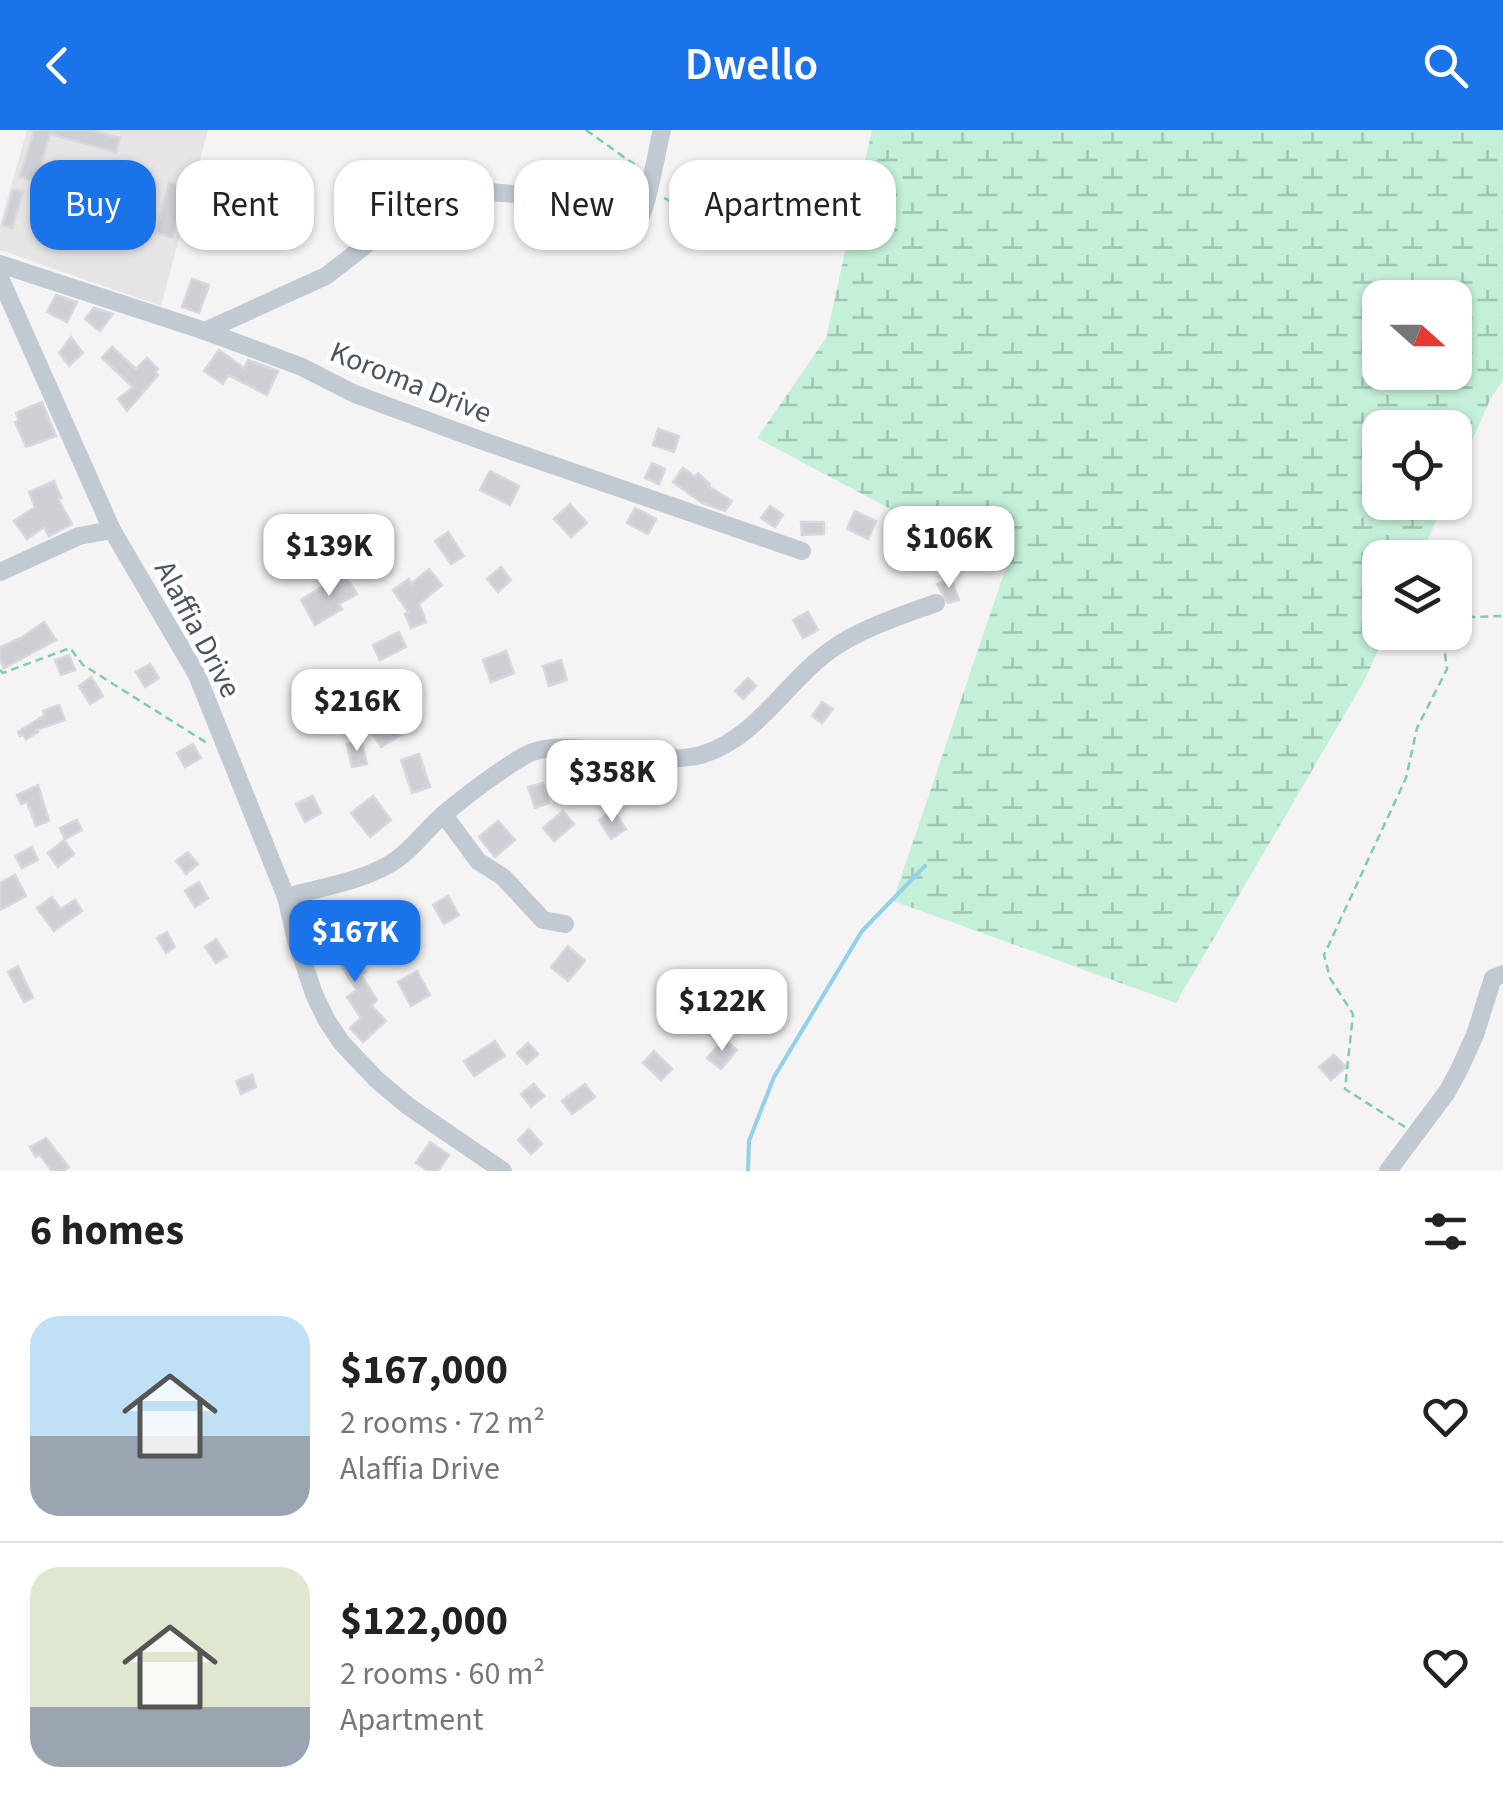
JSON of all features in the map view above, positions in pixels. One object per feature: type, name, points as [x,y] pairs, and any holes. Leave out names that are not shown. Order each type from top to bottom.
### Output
[{"type":"street","points":[[206,330],[326,276],[389,227],[427,207],[479,191],[524,195],[595,219],[638,222],[644,214],[662,130]]},
{"type":"street","name":"Koroma Drive","points":[[0,264],[206,330],[355,394],[494,446],[802,551]]},
{"type":"street","name":"Alaffia Drive","points":[[0,278],[112,530],[197,675],[286,897],[314,994],[341,1042],[408,1106],[503,1171]]},
{"type":"street","points":[[0,572],[79,536],[112,530]]},
{"type":"street","points":[[286,897],[388,865],[444,814],[526,755],[551,745],[672,758],[700,756],[736,742],[836,645],[936,603]]},
{"type":"street","points":[[444,814],[478,861],[504,877],[543,920],[565,924]]},
{"type":"street","points":[[1388,1171],[1447,1092],[1475,1034],[1493,978],[1503,974]]},
{"type":"path","points":[[1472,617],[1503,616]]},
{"type":"path","points":[[0,670],[4,673],[70,648],[82,665],[221,753],[227,753]]},
{"type":"path","points":[[1414,1133],[1344,1088],[1353,1014],[1330,978],[1324,954],[1406,778],[1417,728],[1446,669],[1444,650]]},
{"type":"shaded area","points":[[27,130],[208,130],[200,160],[176,160],[176,250],[161,306],[0,250],[0,225]]},
{"type":"green space","points":[[872,130],[1503,130],[1503,380],[1472,440],[1472,410],[1362,410],[1362,520],[1436,520],[1428,540],[1362,540],[1362,650],[1378,650],[1363,683],[1176,1003],[893,901],[1005,570],[757,438],[826,338],[845,250],[896,250],[896,160],[865,160]]},
{"type":"building","points":[[34,130],[91,130],[120,138],[116,152],[50,134],[42,160],[30,160],[30,180],[20,177]]},
{"type":"building","points":[[169,183],[176,185],[172,237],[156,233]]},
{"type":"building","points":[[13,190],[23,192],[12,228],[3,225]]},
{"type":"building","points":[[192,279],[209,285],[199,313],[182,307]]},
{"type":"building","points":[[56,295],[77,302],[67,322],[47,312]]},
{"type":"building","points":[[94,308],[113,314],[100,331],[85,319]]},
{"type":"building","points":[[71,337],[83,353],[69,366],[59,353]]},
{"type":"building","points":[[112,347],[136,369],[147,358],[158,369],[158,375],[127,411],[118,399],[133,387],[102,358]]},
{"type":"building","points":[[219,350],[244,368],[248,360],[278,371],[267,395],[228,375],[223,384],[204,371]]},
{"type":"building","points":[[42,402],[56,436],[26,447],[15,422],[19,420],[16,413]]},
{"type":"building","points":[[658,429],[679,436],[674,452],[653,445]]},
{"type":"building","points":[[652,463],[665,469],[659,484],[645,478]]},
{"type":"building","points":[[683,468],[695,477],[698,473],[708,486],[732,501],[725,511],[702,503],[673,482]]},
{"type":"building","points":[[490,471],[519,486],[510,505],[480,490]]},
{"type":"building","points":[[54,481],[61,498],[58,499],[72,524],[49,536],[44,527],[27,539],[14,521],[35,507],[29,492]]},
{"type":"building","points":[[570,504],[587,523],[571,537],[554,519]]},
{"type":"building","points":[[770,506],[783,515],[775,527],[761,518]]},
{"type":"building","points":[[635,508],[656,519],[648,534],[627,523]]},
{"type":"building","points":[[855,511],[876,521],[868,539],[847,529]]},
{"type":"building","points":[[801,522],[824,522],[824,534],[802,535]]},
{"type":"building","points":[[448,532],[464,556],[451,564],[435,541]]},
{"type":"building","points":[[501,567],[511,580],[498,592],[487,579]]},
{"type":"building","points":[[429,569],[442,585],[419,604],[426,622],[411,628],[405,614],[409,613],[393,590],[409,579],[411,584]]},
{"type":"building","points":[[344,573],[357,594],[339,604],[342,609],[315,625],[301,600]]},
{"type":"building","points":[[951,579],[959,600],[948,603],[937,584]]},
{"type":"building","points":[[808,612],[818,630],[803,638],[793,620]]},
{"type":"building","points":[[44,622],[56,640],[4,668],[0,647]]},
{"type":"building","points":[[399,632],[406,647],[380,660],[373,645]]},
{"type":"building","points":[[506,651],[514,673],[491,682],[483,660]]},
{"type":"building","points":[[69,655],[75,670],[61,675],[55,660]]},
{"type":"building","points":[[561,660],[567,680],[549,686],[543,666]]},
{"type":"building","points":[[150,664],[159,678],[145,687],[136,672]]},
{"type":"building","points":[[91,677],[103,696],[90,704],[79,686]]},
{"type":"building","points":[[748,678],[756,686],[743,699],[735,691]]},
{"type":"building","points":[[822,702],[833,709],[822,723],[812,716]]},
{"type":"building","points":[[59,705],[65,720],[36,730],[26,739],[20,736],[18,732],[45,715],[43,711]]},
{"type":"building","points":[[400,712],[410,729],[381,747],[370,730]]},
{"type":"building","points":[[361,740],[367,764],[352,767],[347,744]]},
{"type":"building","points":[[193,744],[201,758],[185,767],[177,753]]},
{"type":"building","points":[[419,754],[430,787],[412,793],[401,760]]},
{"type":"building","points":[[543,783],[549,803],[535,808],[528,787]]},
{"type":"building","points":[[38,785],[49,821],[36,826],[27,802],[21,804],[17,795]]},
{"type":"building","points":[[313,796],[321,813],[305,822],[296,804]]},
{"type":"building","points":[[373,796],[391,820],[370,837],[351,813]]},
{"type":"building","points":[[613,810],[626,829],[611,839],[599,820]]},
{"type":"building","points":[[563,811],[574,824],[554,841],[543,828]]},
{"type":"building","points":[[77,820],[82,830],[65,839],[60,828]]},
{"type":"building","points":[[498,821],[515,840],[495,857],[479,837]]},
{"type":"building","points":[[64,840],[74,854],[58,867],[48,853]]},
{"type":"building","points":[[32,847],[38,860],[22,868],[15,856]]},
{"type":"building","points":[[188,852],[198,864],[186,874],[176,861]]},
{"type":"building","points":[[15,875],[26,896],[0,910],[0,883]]},
{"type":"building","points":[[199,882],[208,898],[195,907],[185,891]]},
{"type":"building","points":[[448,896],[459,915],[444,924],[433,905]]},
{"type":"building","points":[[52,897],[61,909],[75,900],[82,911],[54,931],[37,908]]},
{"type":"building","points":[[391,908],[409,940],[397,947],[382,913]]},
{"type":"building","points":[[341,928],[366,972],[361,975],[377,1000],[371,1005],[386,1021],[363,1042],[350,1028],[361,1018],[347,997],[357,990],[320,938]]},
{"type":"building","points":[[167,932],[175,947],[166,953],[157,938]]},
{"type":"building","points":[[216,939],[227,956],[216,963],[205,947]]},
{"type":"building","points":[[568,946],[585,961],[568,981],[551,967]]},
{"type":"building","points":[[18,966],[33,998],[24,1002],[8,972]]},
{"type":"building","points":[[417,971],[430,995],[411,1006],[398,982]]},
{"type":"building","points":[[724,1039],[737,1050],[721,1069],[707,1058]]},
{"type":"building","points":[[495,1041],[505,1056],[474,1076],[464,1061]]},
{"type":"building","points":[[528,1043],[538,1054],[527,1064],[517,1053]]},
{"type":"building","points":[[654,1051],[672,1069],[661,1080],[643,1063]]},
{"type":"building","points":[[1334,1055],[1346,1067],[1331,1080],[1319,1067]]},
{"type":"building","points":[[252,1075],[256,1087],[241,1094],[236,1081]]},
{"type":"building","points":[[534,1084],[544,1096],[531,1107],[521,1094]]},
{"type":"building","points":[[585,1084],[595,1097],[572,1114],[562,1101]]},
{"type":"building","points":[[529,1129],[542,1144],[531,1154],[518,1140]]},
{"type":"building","points":[[46,1138],[69,1167],[64,1171],[52,1171],[30,1147]]},
{"type":"building","points":[[430,1142],[449,1155],[438,1171],[428,1171],[416,1163]]},
{"type":"waterway","points":[[748,1171],[749,1141],[774,1077],[862,931],[925,866]]}]
